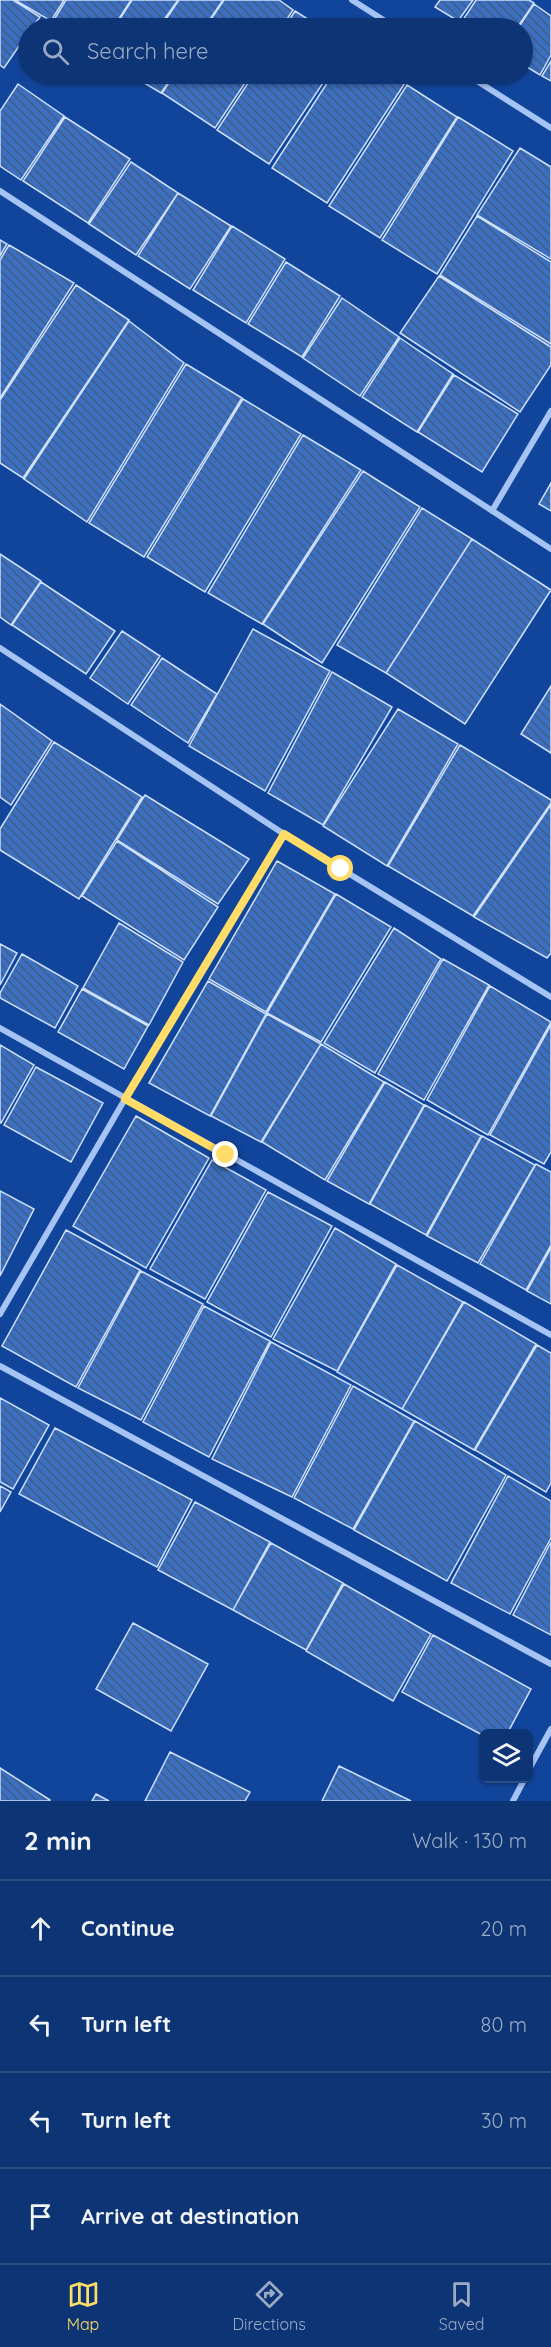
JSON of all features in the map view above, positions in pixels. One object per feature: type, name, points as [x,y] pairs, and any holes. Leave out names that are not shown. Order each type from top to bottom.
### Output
[{"type":"street","points":[[352,0],[380,18]]},
{"type":"street","points":[[482,84],[551,128]]},
{"type":"street","points":[[0,191],[551,549]]},
{"type":"street","points":[[492,511],[551,411]]},
{"type":"street","points":[[0,648],[284,834],[551,997]]},
{"type":"street","points":[[0,1314],[125,1099],[284,834]]},
{"type":"street","points":[[0,1028],[551,1335]]},
{"type":"street","points":[[0,1366],[551,1664]]},
{"type":"street","points":[[533,1762],[551,1729]]},
{"type":"street","points":[[513,1801],[523,1783]]},
{"type":"building","points":[[0,0],[13,0],[40,17],[18,18],[18,48],[4,68],[0,65]]},
{"type":"building","points":[[15,0],[64,0],[53,18],[46,18]]},
{"type":"building","points":[[66,0],[131,0],[119,18],[55,18]]},
{"type":"building","points":[[132,0],[178,0],[165,18],[120,18]]},
{"type":"building","points":[[179,0],[223,0],[211,18],[167,18]]},
{"type":"building","points":[[224,0],[279,0],[293,10],[288,18],[212,18]]},
{"type":"building","points":[[440,0],[473,0],[460,18],[453,18],[435,7]]},
{"type":"building","points":[[476,0],[529,0],[534,3],[524,18],[464,18]]},
{"type":"building","points":[[534,4],[551,16],[551,55],[540,75],[533,71],[533,18],[525,18]]},
{"type":"building","points":[[295,11],[306,18],[290,18]]},
{"type":"building","points":[[551,61],[551,81],[542,76]]},
{"type":"building","points":[[18,84],[64,116],[21,180],[0,166],[0,111]]},
{"type":"building","points":[[146,84],[167,84],[161,93]]},
{"type":"building","points":[[168,84],[244,84],[215,128],[162,93]]},
{"type":"building","points":[[247,84],[322,84],[269,164],[217,130]]},
{"type":"building","points":[[327,84],[404,84],[327,203],[272,168]]},
{"type":"building","points":[[407,85],[457,117],[380,238],[329,206]]},
{"type":"building","points":[[65,117],[130,159],[88,223],[23,181]]},
{"type":"building","points":[[458,117],[513,151],[437,274],[382,240]]},
{"type":"building","points":[[520,148],[551,167],[551,259],[477,215]]},
{"type":"building","points":[[131,162],[178,193],[136,255],[89,224]]},
{"type":"building","points":[[178,193],[231,226],[190,289],[138,256]]},
{"type":"building","points":[[477,216],[551,262],[551,344],[440,275]]},
{"type":"building","points":[[232,226],[285,259],[246,323],[193,290]]},
{"type":"building","points":[[0,240],[7,244],[0,256]]},
{"type":"building","points":[[9,245],[74,283],[0,398],[0,260]]},
{"type":"building","points":[[286,262],[340,296],[302,357],[248,324]]},
{"type":"building","points":[[439,276],[551,347],[551,365],[520,412],[400,333]]},
{"type":"building","points":[[76,285],[129,320],[23,478],[0,463],[0,400]]},
{"type":"building","points":[[342,298],[399,337],[360,396],[303,358]]},
{"type":"building","points":[[129,321],[184,363],[87,522],[24,479]]},
{"type":"building","points":[[400,338],[453,374],[417,432],[362,397]]},
{"type":"building","points":[[186,364],[242,398],[144,557],[89,523]]},
{"type":"building","points":[[454,375],[518,414],[482,472],[418,432]]},
{"type":"building","points":[[243,399],[301,434],[205,592],[147,557]]},
{"type":"building","points":[[303,435],[361,470],[262,624],[208,593]]},
{"type":"building","points":[[363,471],[420,507],[322,663],[263,624]]},
{"type":"building","points":[[551,483],[551,511],[539,504]]},
{"type":"building","points":[[422,508],[472,539],[386,673],[337,645]]},
{"type":"building","points":[[472,539],[551,590],[465,724],[386,673]]},
{"type":"building","points":[[0,554],[41,581],[11,625],[0,617]]},
{"type":"building","points":[[41,582],[115,631],[86,674],[12,625]]},
{"type":"building","points":[[253,629],[330,671],[265,791],[189,746]]},
{"type":"building","points":[[122,631],[160,656],[128,704],[90,678]]},
{"type":"building","points":[[162,658],[217,694],[188,743],[131,705]]},
{"type":"building","points":[[332,672],[392,707],[323,825],[268,793]]},
{"type":"building","points":[[551,686],[551,753],[521,734]]},
{"type":"building","points":[[0,704],[52,741],[11,805],[0,797]]},
{"type":"building","points":[[398,709],[458,744],[387,866],[323,826]]},
{"type":"building","points":[[54,742],[142,797],[79,899],[0,850],[0,829]]},
{"type":"building","points":[[460,745],[551,800],[473,916],[388,866]]},
{"type":"building","points":[[145,795],[249,859],[218,904],[117,840]]},
{"type":"building","points":[[551,805],[551,953],[547,958],[474,917]]},
{"type":"building","points":[[117,841],[218,907],[184,960],[82,896]]},
{"type":"building","points":[[277,861],[335,894],[266,1012],[209,979]]},
{"type":"building","points":[[336,894],[391,927],[321,1042],[267,1013]]},
{"type":"building","points":[[119,923],[183,962],[149,1025],[83,988]]},
{"type":"building","points":[[394,928],[441,959],[375,1073],[324,1043]]},
{"type":"building","points":[[0,944],[17,953],[0,985]]},
{"type":"building","points":[[22,954],[78,986],[55,1028],[0,998],[0,993]]},
{"type":"building","points":[[443,959],[489,985],[424,1100],[378,1074]]},
{"type":"building","points":[[208,981],[266,1014],[210,1116],[149,1083]]},
{"type":"building","points":[[490,986],[551,1022],[488,1135],[427,1100]]},
{"type":"building","points":[[82,989],[148,1026],[124,1069],[58,1032]]},
{"type":"building","points":[[267,1014],[321,1044],[261,1142],[211,1116]]},
{"type":"building","points":[[551,1025],[551,1152],[544,1164],[490,1135]]},
{"type":"building","points":[[321,1044],[384,1082],[325,1180],[262,1142]]},
{"type":"building","points":[[0,1045],[34,1065],[1,1123],[0,1123]]},
{"type":"building","points":[[36,1067],[103,1103],[71,1162],[4,1125]]},
{"type":"building","points":[[385,1082],[424,1105],[369,1204],[327,1181]]},
{"type":"building","points":[[425,1105],[481,1136],[426,1235],[370,1204]]},
{"type":"building","points":[[136,1116],[209,1158],[146,1268],[73,1226]]},
{"type":"building","points":[[482,1136],[535,1165],[478,1263],[427,1236]]},
{"type":"building","points":[[212,1160],[266,1190],[205,1299],[150,1269]]},
{"type":"building","points":[[536,1164],[551,1172],[551,1245],[526,1290],[480,1264]]},
{"type":"building","points":[[0,1191],[34,1209],[0,1276]]},
{"type":"building","points":[[268,1192],[332,1226],[271,1337],[207,1302]]},
{"type":"building","points":[[335,1228],[396,1264],[337,1371],[273,1339]]},
{"type":"building","points":[[66,1230],[140,1270],[76,1387],[2,1346]]},
{"type":"building","points":[[551,1248],[551,1304],[527,1291]]},
{"type":"building","points":[[397,1265],[463,1302],[402,1409],[337,1372]]},
{"type":"building","points":[[141,1271],[203,1304],[141,1420],[78,1388]]},
{"type":"building","points":[[464,1302],[536,1344],[474,1450],[402,1409]]},
{"type":"building","points":[[204,1306],[270,1341],[209,1457],[143,1422]]},
{"type":"building","points":[[271,1342],[351,1385],[292,1497],[212,1459]]},
{"type":"building","points":[[537,1345],[551,1353],[551,1483],[546,1492],[475,1450]]},
{"type":"building","points":[[353,1386],[414,1421],[353,1529],[294,1498]]},
{"type":"building","points":[[0,1398],[49,1425],[13,1489],[0,1482]]},
{"type":"building","points":[[415,1421],[506,1475],[447,1581],[354,1530]]},
{"type":"building","points":[[55,1428],[192,1500],[157,1567],[19,1494]]},
{"type":"building","points":[[508,1476],[551,1501],[551,1538],[510,1614],[451,1583]]},
{"type":"building","points":[[0,1486],[11,1492],[0,1512]]},
{"type":"building","points":[[195,1502],[270,1542],[233,1610],[158,1570]]},
{"type":"building","points":[[551,1542],[551,1635],[513,1615]]},
{"type":"building","points":[[271,1543],[343,1583],[306,1650],[233,1610]]},
{"type":"building","points":[[344,1584],[431,1634],[393,1701],[306,1651]]},
{"type":"building","points":[[133,1623],[208,1664],[171,1731],[96,1689]]},
{"type":"building","points":[[433,1635],[531,1689],[510,1729],[479,1729],[479,1733],[402,1692]]},
{"type":"building","points":[[170,1752],[250,1792],[245,1801],[145,1801]]},
{"type":"building","points":[[339,1766],[411,1801],[322,1801]]},
{"type":"building","points":[[0,1768],[50,1800],[50,1801],[0,1801]]},
{"type":"building","points":[[96,1794],[109,1801],[92,1801]]},
{"type":"route","points":[[226,1155],[125,1099],[284,834],[341,869]]}]
